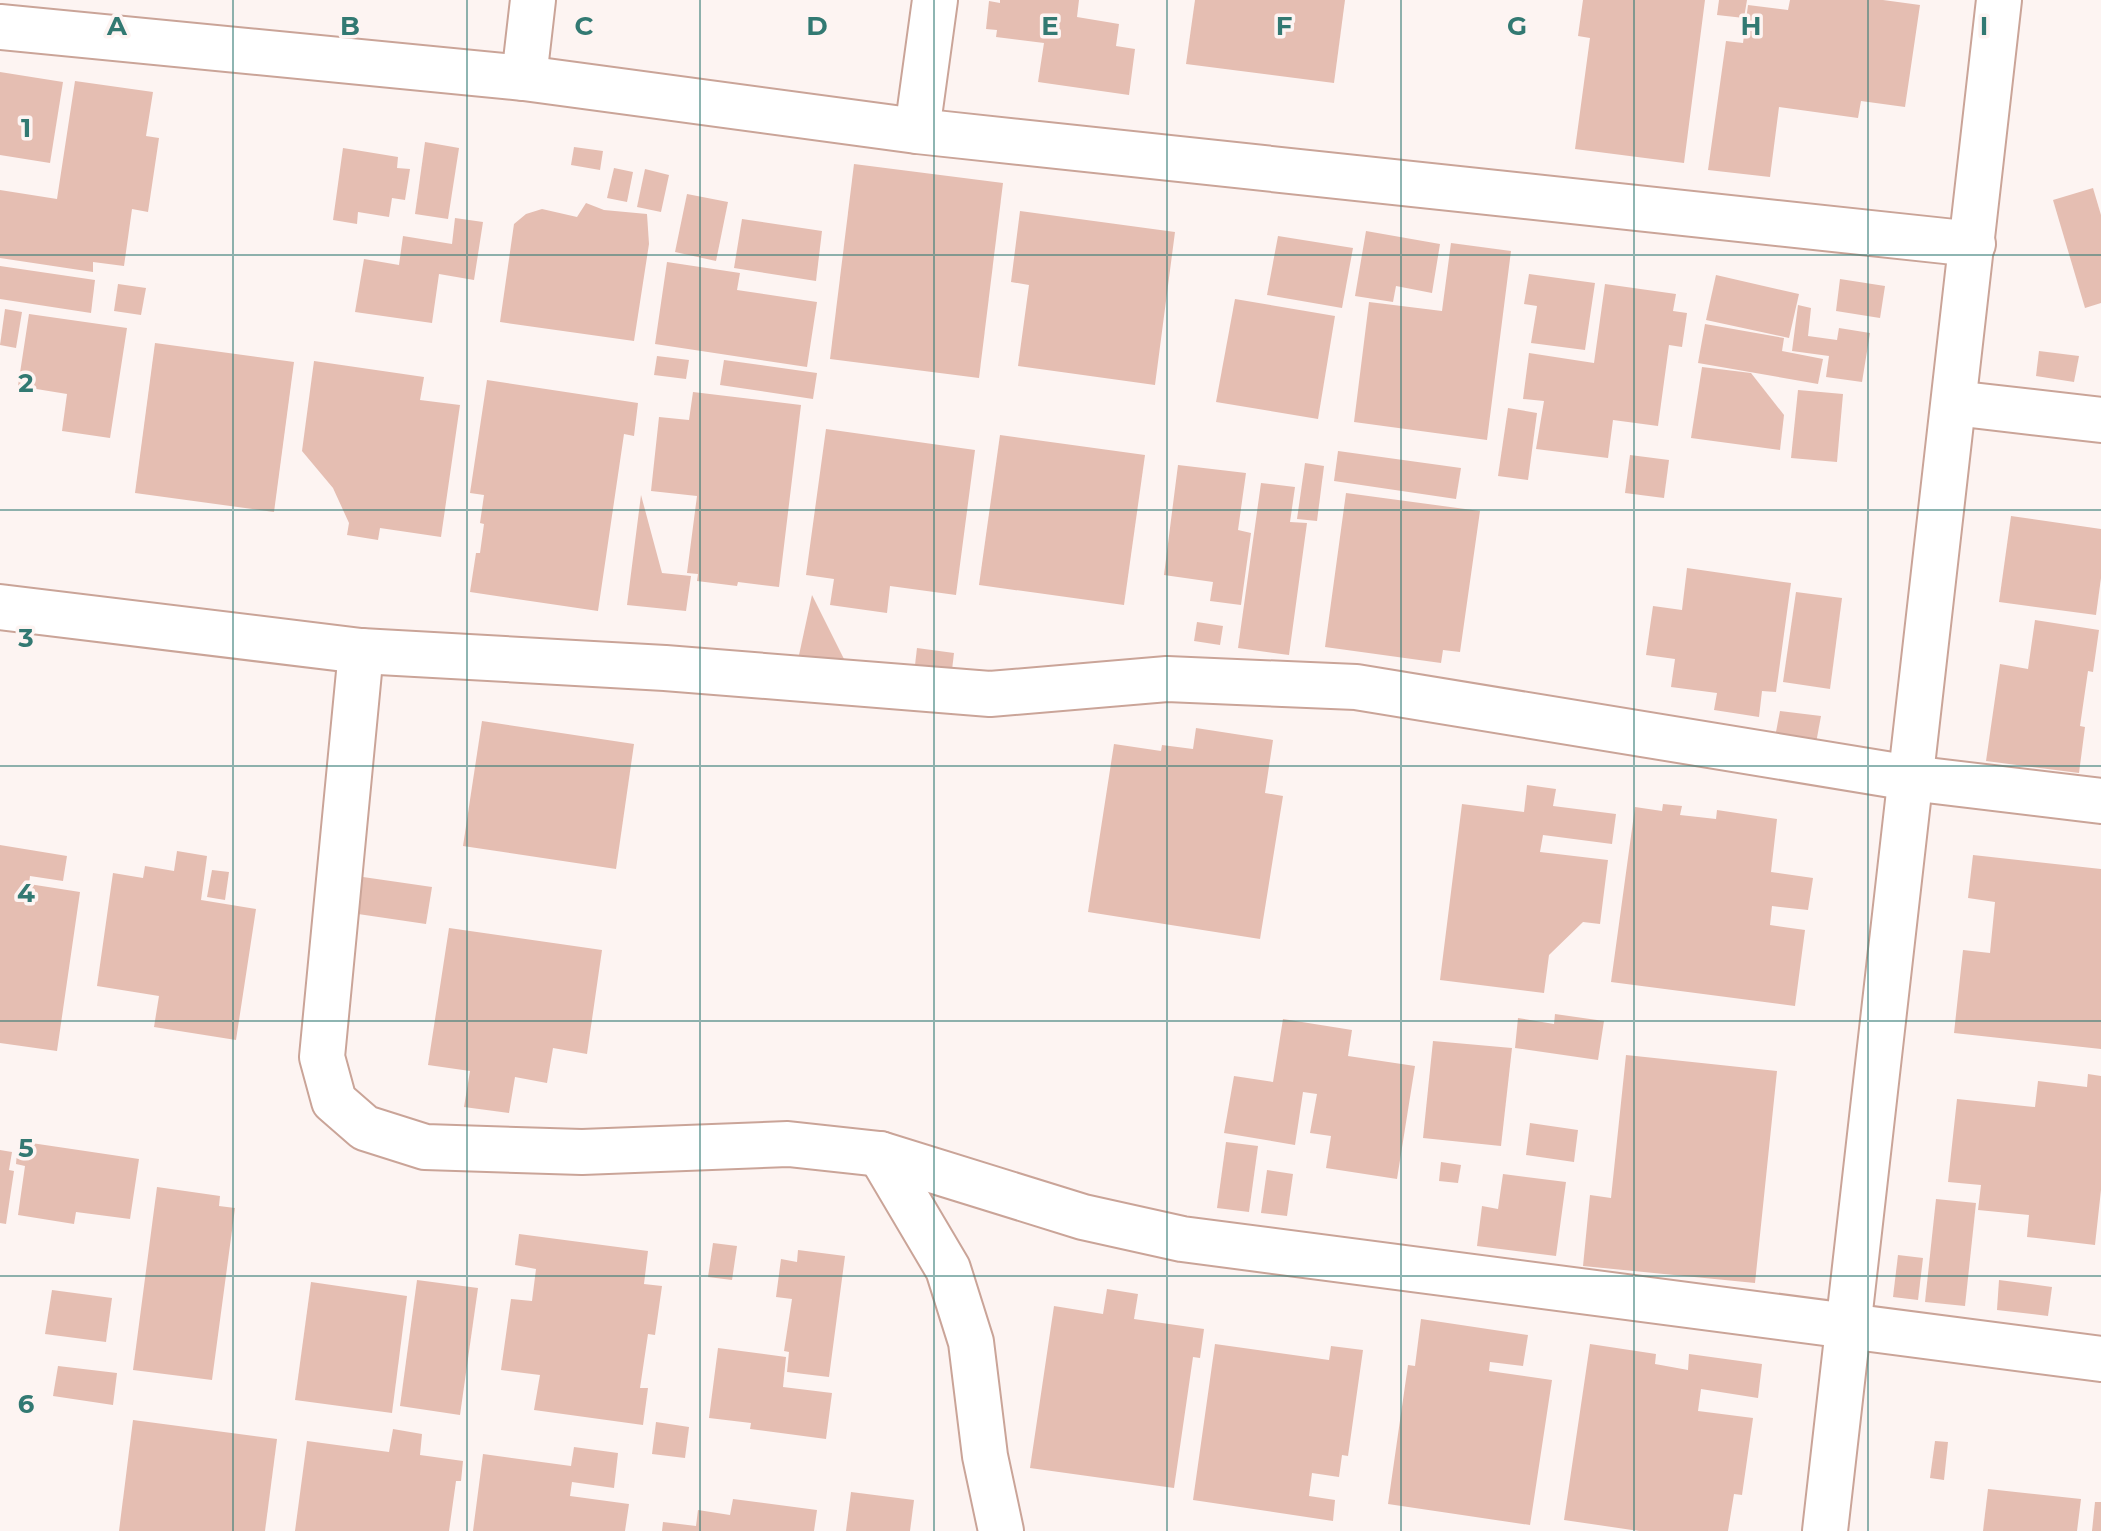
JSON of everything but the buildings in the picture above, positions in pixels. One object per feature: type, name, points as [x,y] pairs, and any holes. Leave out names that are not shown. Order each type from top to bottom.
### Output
[{"type":"street","points":[[524,78],[533,0]]},
{"type":"street","points":[[917,131],[935,0]]},
{"type":"street","points":[[1825,1531],[1999,0]]},
{"type":"street","points":[[0,27],[524,78],[917,131],[1973,244]]},
{"type":"street","points":[[1954,403],[2101,420]]},
{"type":"street","points":[[0,607],[361,651],[665,668],[990,694],[1167,679],[1356,687],[1910,778],[2101,801]]},
{"type":"street","points":[[361,651],[322,1057],[334,1101],[365,1128],[425,1147],[582,1152],[788,1144],[880,1154],[1083,1217],[1182,1239],[2101,1359]]},
{"type":"street","points":[[880,1154],[948,1269],[971,1342],[985,1456],[1001,1531]]}]
